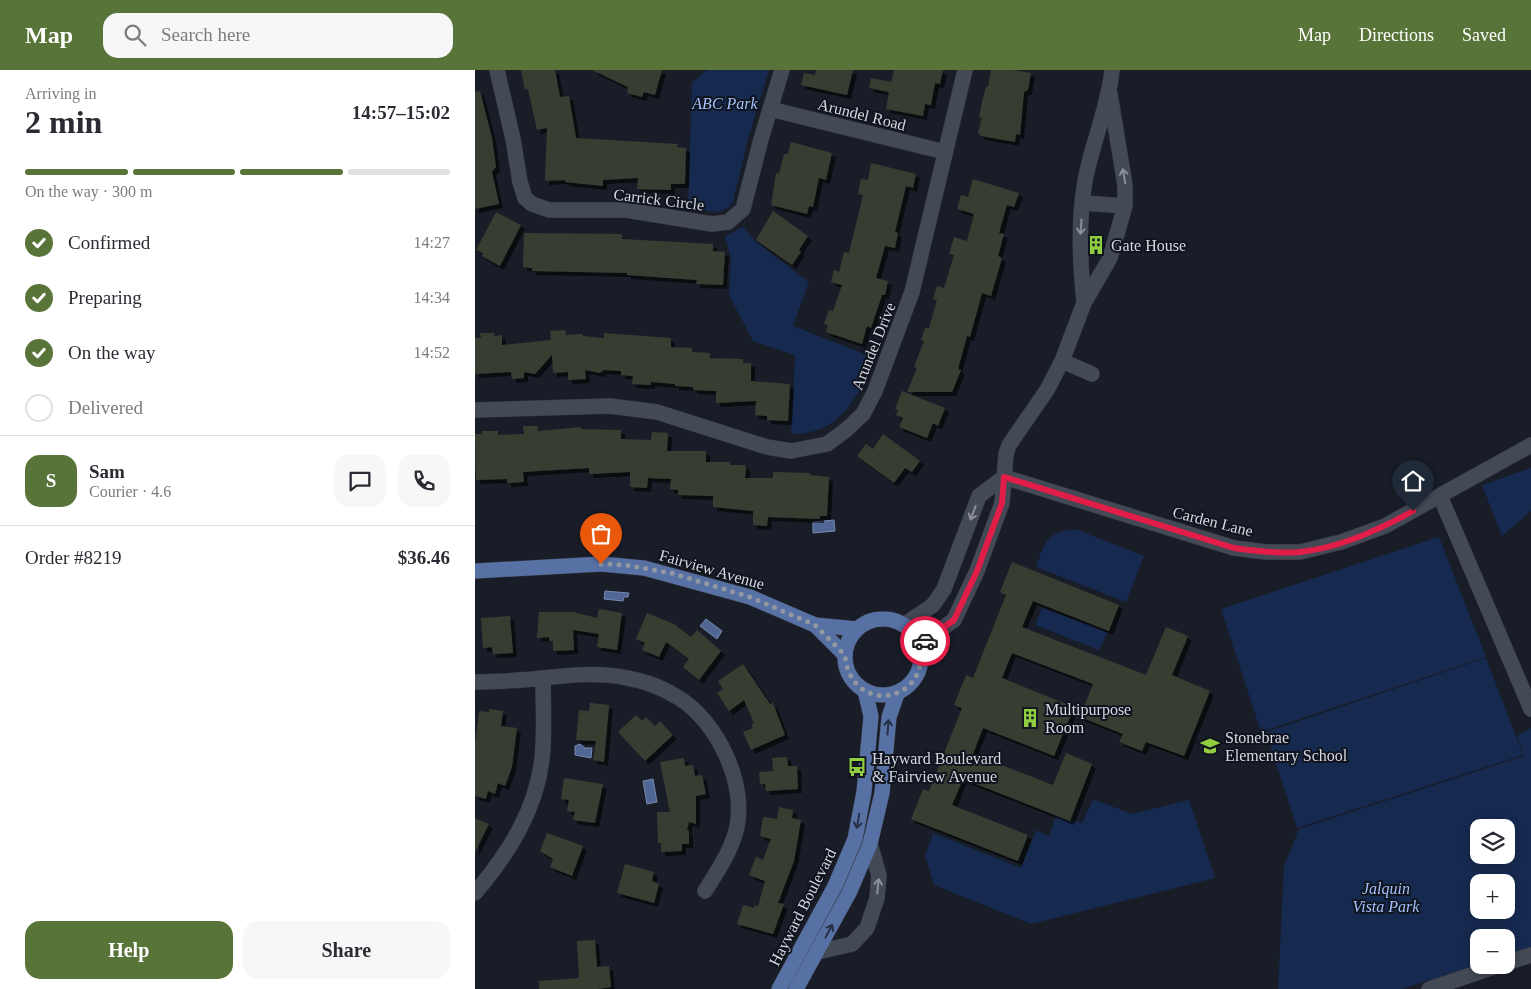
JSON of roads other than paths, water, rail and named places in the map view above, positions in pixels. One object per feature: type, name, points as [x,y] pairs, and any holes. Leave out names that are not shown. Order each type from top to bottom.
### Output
[{"type":"main road","name":"Fairview Avenue","points":[[475,571],[601,564],[644,568],[750,597],[815,625],[857,629]]},
{"type":"main road","points":[[880,619],[892,620],[904,625],[913,633],[920,644],[922,656],[920,668],[915,679],[907,688],[897,694],[881,696],[865,692],[850,676],[845,655],[847,646],[857,629],[867,622],[880,619]]},
{"type":"main road","name":"Fairview Avenue","points":[[815,625],[845,655]]},
{"type":"main road","name":"Hayward Boulevard","points":[[779,989],[835,886],[855,839],[864,792],[871,716],[865,692]]},
{"type":"main road","name":"Hayward Boulevard","points":[[796,989],[849,893],[870,844],[882,794],[889,717],[897,694]]},
{"type":"street","name":"Carrick Circle","points":[[497,70],[513,139],[519,182],[525,198],[532,204],[549,210],[626,210],[712,224],[728,222],[743,209],[761,139],[782,70]]},
{"type":"street","name":"Arundel Drive","points":[[475,410],[610,406],[657,412],[767,447],[791,451],[827,444],[863,414],[875,391],[912,292],[965,70]]},
{"type":"street","points":[[1084,303],[1080,252],[1083,203],[1088,169],[1109,94],[1112,70]]},
{"type":"street","points":[[920,644],[954,620],[977,571],[1002,503],[1005,454],[1009,445],[1047,390],[1061,361],[1084,303],[1110,258],[1125,206],[1125,185],[1109,94]]},
{"type":"street","name":"Arundel Road","points":[[770,109],[945,152]]},
{"type":"street","points":[[1083,203],[1125,206]]},
{"type":"street","points":[[1061,361],[1092,374]]},
{"type":"street","name":"Carden Lane","points":[[1004,477],[1234,548],[1266,552],[1300,552],[1341,542],[1385,526],[1531,445]]},
{"type":"street","points":[[904,625],[933,605],[939,597],[979,496],[1004,477]]},
{"type":"street","points":[[1440,496],[1531,708]]},
{"type":"street","points":[[475,682],[606,675],[654,685],[681,699],[705,721],[723,747],[732,771],[738,798],[737,830],[726,858],[705,891]]},
{"type":"street","points":[[475,894],[500,863],[532,805],[542,758],[548,678]]},
{"type":"street","points":[[817,952],[852,944],[867,928],[877,898],[879,875],[870,844]]},
{"type":"street","points":[[1515,960],[1531,955]]},
{"type":"street","points":[[1429,989],[1473,974]]},
{"type":"place","name":"Gate House","points":[[1096,245]]},
{"type":"place","name":"Multipurpose Room","points":[[1030,718]]},
{"type":"place","name":"Stonebrae Elementary School","points":[[1210,746]]},
{"type":"place","name":"Hayward Boulevard & Fairview Avenue","points":[[857,767]]},
{"type":"park label","name":"ABC Park","points":[[725,103]]},
{"type":"park label","name":"Jalquin Vista Park","points":[[1386,897]]}]
